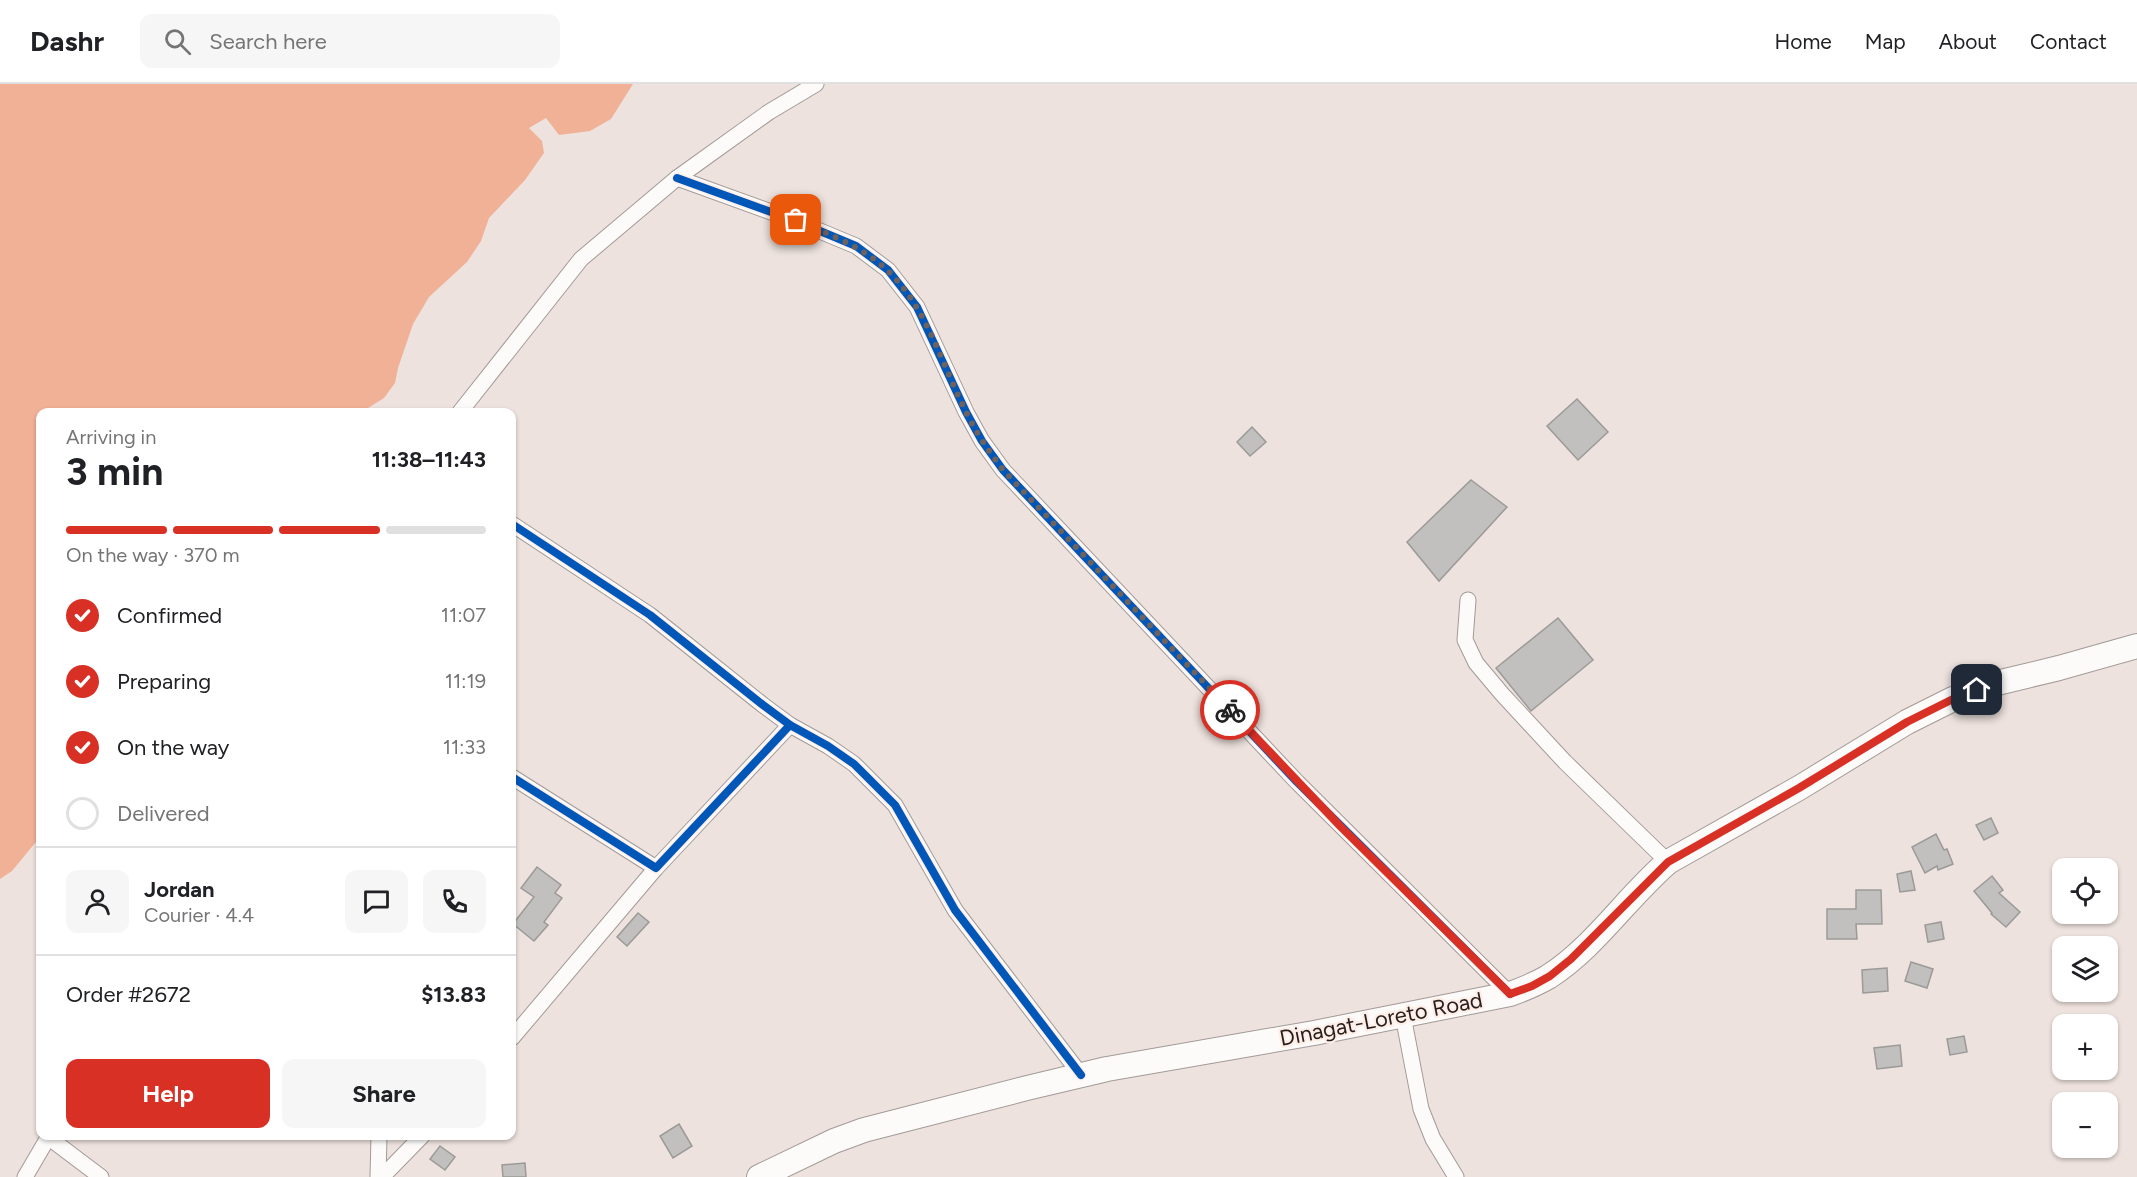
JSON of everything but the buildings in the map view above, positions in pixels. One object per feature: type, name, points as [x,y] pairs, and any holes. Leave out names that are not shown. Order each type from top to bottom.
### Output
[{"type":"main road","name":"Dinagat-Loreto Road","points":[[759,1177],[834,1141],[864,1130],[1081,1075],[1403,1016],[1510,994],[1532,986],[1550,976],[1571,959],[1668,862],[1799,788],[1907,722],[1953,699],[2001,682],[2137,646]]},
{"type":"street","points":[[463,408],[581,258],[677,178],[770,112],[816,84]]},
{"type":"street","points":[[677,178],[796,220],[856,246],[888,270],[917,307],[966,412],[982,441],[1003,470],[1297,782],[1510,994]]},
{"type":"street","points":[[516,527],[650,615],[790,725],[828,746],[854,764],[896,805],[955,910],[1081,1075]]},
{"type":"street","points":[[1468,600],[1465,640],[1476,663],[1564,762],[1668,862]]},
{"type":"street","points":[[516,1033],[656,868],[790,725]]},
{"type":"street","points":[[516,780],[656,868]]},
{"type":"street","points":[[1403,1016],[1421,1109],[1433,1139],[1456,1177]]},
{"type":"street","points":[[26,1177],[47,1140]]},
{"type":"street","points":[[54,1140],[101,1177]]},
{"type":"street","points":[[378,1177],[379,1140]]},
{"type":"street","points":[[382,1177],[418,1140]]},
{"type":"shaded area","points":[[0,84],[633,84],[611,119],[590,131],[559,135],[546,118],[529,128],[542,141],[544,153],[525,180],[489,218],[481,241],[467,262],[429,297],[413,324],[395,383],[384,398],[368,408],[36,408],[36,842],[12,871],[0,879]]},
{"type":"cycle path","points":[[677,178],[796,221],[856,246],[888,270],[917,307],[966,412],[982,441],[1003,470],[1297,782],[1510,994]]},
{"type":"cycle path","points":[[516,527],[650,615],[790,725],[656,868],[516,780]]},
{"type":"cycle path","points":[[790,725],[828,746],[854,764],[895,805],[955,910],[1081,1075]]},
{"type":"way so far","points":[[796,220],[856,246],[888,270],[904,288],[917,307],[966,412],[982,441],[1003,470],[1230,710]]},
{"type":"route","points":[[1230,710],[1341,827],[1510,994],[1550,976],[1571,959],[1668,862],[1742,818],[1799,788],[1907,722],[1977,690]]}]
